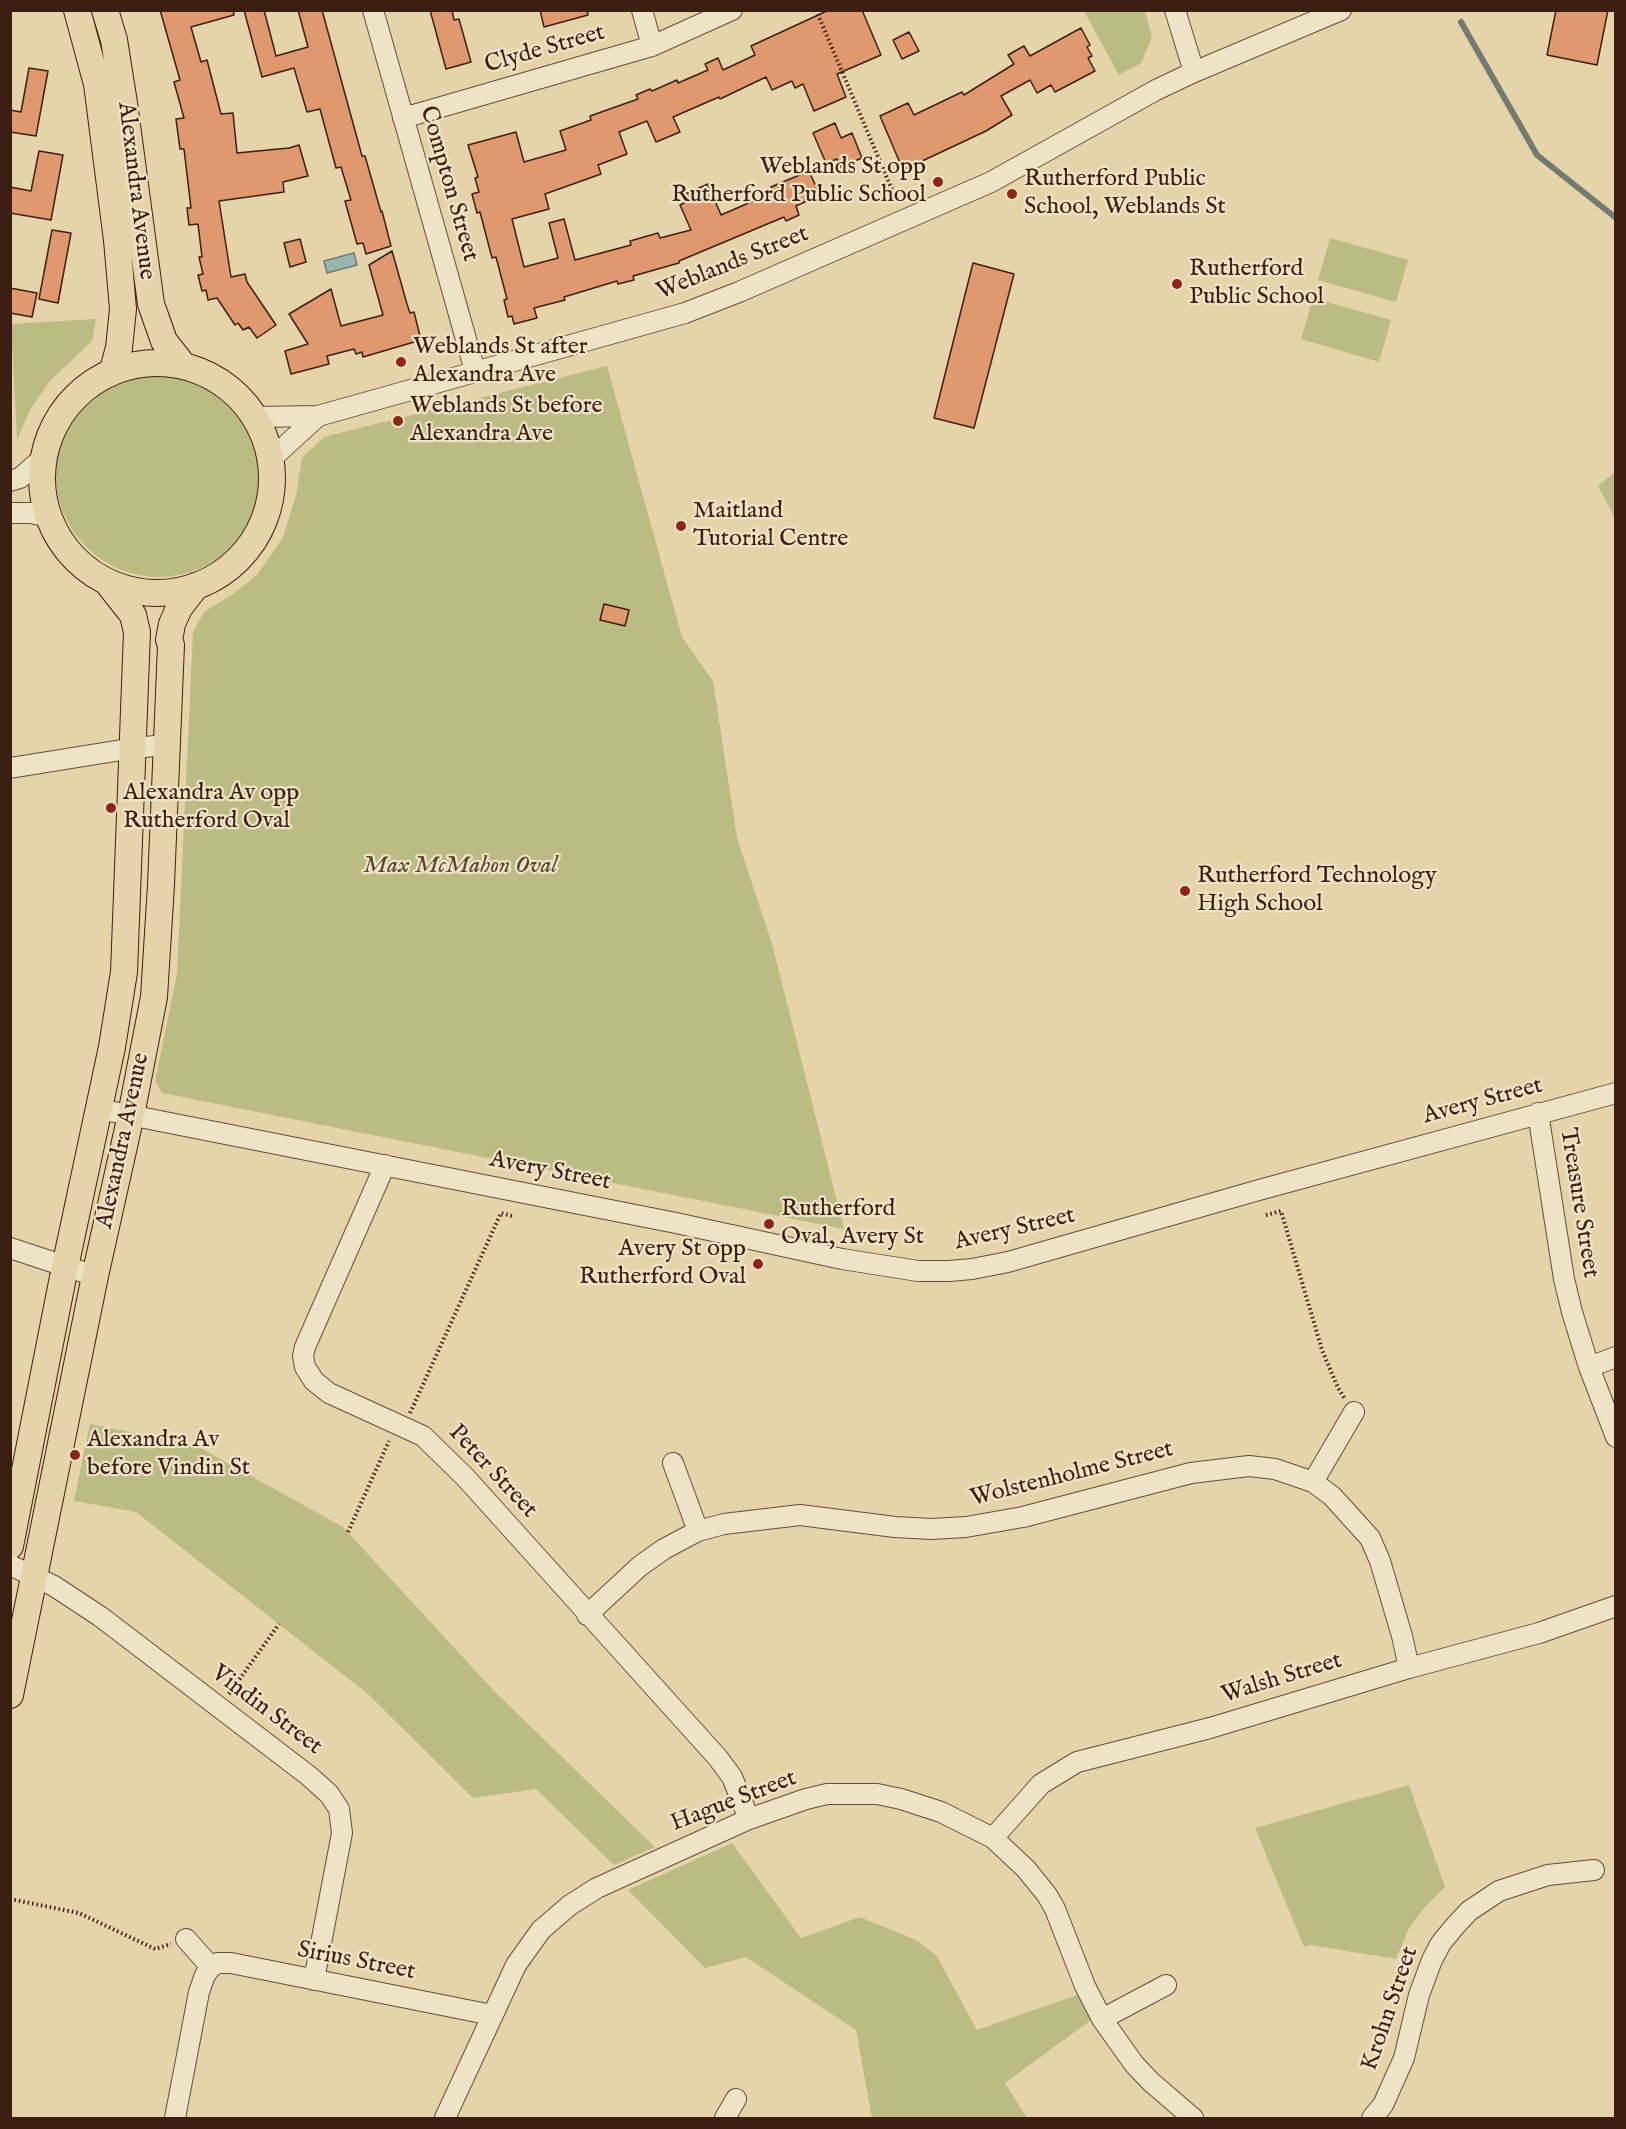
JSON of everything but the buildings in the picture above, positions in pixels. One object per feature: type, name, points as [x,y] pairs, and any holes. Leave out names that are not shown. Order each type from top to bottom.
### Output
[{"type":"main road","name":"Alexandra Avenue","points":[[77,10],[97,84],[117,240],[123,309],[119,348],[113,370]]},
{"type":"main road","name":"Alexandra Avenue","points":[[105,10],[114,40],[123,94],[147,280],[154,315],[164,341],[182,364]]},
{"type":"main road","points":[[147,362],[182,364],[204,372],[224,383],[242,399],[256,417],[266,438],[273,480],[264,521],[255,540],[242,557],[208,582],[168,593],[126,590],[107,582],[82,566],[62,544],[49,517],[42,480],[44,457],[50,435],[61,414],[75,396],[93,381],[113,370],[147,362]]},
{"type":"main road","name":"Alexandra Avenue","points":[[10,1546],[121,1001],[124,972],[137,632],[133,615],[107,582]]},
{"type":"main road","name":"Alexandra Avenue","points":[[10,1695],[154,997],[171,645],[169,640],[172,624],[179,608],[196,586]]},
{"type":"street","name":"Compton Street","points":[[374,10],[475,371]]},
{"type":"street","points":[[642,10],[652,46]]},
{"type":"street","name":"Clyde Street","points":[[403,118],[652,46],[732,10]]},
{"type":"street","points":[[1175,10],[1194,72]]},
{"type":"street","name":"Weblands Street","points":[[256,417],[318,416],[685,313],[739,292],[1010,172],[1120,109],[1194,72],[1341,10]]},
{"type":"street","name":"Weblands Street","points":[[271,459],[318,416]]},
{"type":"street","points":[[10,481],[20,478],[44,457]]},
{"type":"street","points":[[10,513],[31,513],[49,517]]},
{"type":"street","points":[[10,768],[134,748],[166,746]]},
{"type":"street","name":"Avery Street","points":[[99,1109],[842,1259],[918,1272],[972,1269],[1008,1262],[1616,1093]]},
{"type":"street","name":"Treasure Street","points":[[1538,1113],[1564,1279],[1589,1367],[1616,1437]]},
{"type":"street","name":"Peter Street","points":[[385,1165],[309,1337],[303,1356],[305,1367],[314,1381],[329,1393],[423,1436],[465,1477],[718,1758],[732,1777],[749,1819]]},
{"type":"street","points":[[10,1248],[95,1276]]},
{"type":"street","points":[[1589,1367],[1616,1357]]},
{"type":"street","points":[[1313,1482],[1354,1412]]},
{"type":"street","points":[[673,1463],[699,1531]]},
{"type":"street","name":"Wolstenholme Street","points":[[587,1615],[640,1566],[664,1549],[699,1531],[724,1524],[800,1515],[896,1527],[932,1529],[966,1527],[1023,1517],[1191,1473],[1249,1466],[1275,1469],[1313,1482],[1332,1496],[1370,1538],[1380,1561],[1409,1668]]},
{"type":"street","name":"Vindin Street","points":[[10,1565],[35,1576],[101,1617],[309,1776],[329,1794],[339,1809],[342,1833],[314,1980]]},
{"type":"street","name":"Walsh Street","points":[[993,1838],[1041,1784],[1077,1762],[1210,1728],[1409,1668],[1539,1633],[1613,1607]]},
{"type":"street","name":"Hague Street","points":[[446,2118],[516,1965],[541,1930],[570,1905],[597,1888],[749,1819],[827,1794],[877,1794],[901,1799],[940,1812],[993,1838],[1026,1869],[1047,1895],[1085,1986],[1102,2019],[1134,2064],[1151,2082],[1193,2118]]},
{"type":"street","name":"Krohn Street","points":[[1372,2118],[1383,2105],[1404,2058],[1419,1995],[1432,1960],[1441,1943],[1455,1926],[1469,1911],[1499,1891],[1548,1875],[1594,1870]]},
{"type":"street","points":[[175,2118],[199,1992],[205,1975],[211,1967],[186,1939]]},
{"type":"street","name":"Sirius Street","points":[[211,1967],[218,1963],[231,1963],[492,2015]]},
{"type":"street","points":[[1102,2019],[1166,1985]]},
{"type":"street","points":[[725,2118],[736,2099]]},
{"type":"path","points":[[816,10],[895,197]]},
{"type":"path","points":[[1266,1215],[1281,1211],[1322,1350],[1338,1388],[1354,1412]]},
{"type":"path","points":[[348,1532],[501,1213],[512,1216]]},
{"type":"path","points":[[220,1707],[279,1624]]},
{"type":"path","points":[[10,1899],[79,1913],[154,1949],[186,1939]]},
{"type":"green space","points":[[1084,11],[1145,11],[1152,37],[1141,63],[1119,75]]},
{"type":"green space","points":[[1330,238],[1408,260],[1396,302],[1318,280]]},
{"type":"green space","points":[[1313,298],[1391,320],[1379,362],[1301,339]]},
{"type":"green space","points":[[96,319],[92,341],[49,382],[30,410],[17,440],[11,324]]},
{"type":"green space","name":"Max McMahon Oval","points":[[607,366],[682,637],[713,681],[737,838],[772,944],[844,1229],[162,1093],[155,1081],[177,974],[193,632],[204,612],[233,594],[257,575],[283,537],[296,496],[302,458],[324,437]]},
{"type":"green space","points":[[149,371],[169,371],[189,375],[208,383],[232,401],[250,425],[258,444],[262,474],[258,504],[250,523],[232,547],[208,565],[189,573],[169,577],[149,577],[129,573],[110,565],[94,554],[79,539],[68,523],[60,504],[56,484],[56,464],[60,444],[68,425],[79,409],[94,394],[110,383],[129,375]]},
{"type":"green space","points":[[1615,472],[1615,518],[1598,486]]},
{"type":"green space","points":[[90,1424],[197,1446],[343,1527],[494,1691],[655,1847],[614,1865],[536,1789],[473,1798],[368,1694],[136,1512],[74,1501]]},
{"type":"green space","points":[[1409,1785],[1445,1887],[1424,1908],[1409,1928],[1396,1959],[1310,1945],[1304,1947],[1255,1828]]},
{"type":"green space","points":[[732,1843],[801,1938],[860,1917],[916,1940],[936,1955],[977,2030],[1080,1994],[1091,2020],[1005,2083],[1027,2118],[872,2118],[856,2030],[746,1957],[705,1968],[628,1890]]},
{"type":"water","points":[[354,253],[357,265],[327,273],[324,261]]},
{"type":"waterway","points":[[1461,22],[1537,155],[1616,218]]},
{"type":"place","name":"Weblands St opp Rutherford Public School","points":[[938,182]]},
{"type":"place","name":"Rutherford Public School, Weblands St","points":[[1012,194]]},
{"type":"place","name":"Rutherford Public School","points":[[1177,284]]},
{"type":"place","name":"Weblands St after Alexandra Ave","points":[[401,362]]},
{"type":"place","name":"Weblands St before Alexandra Ave","points":[[398,421]]},
{"type":"place","name":"Maitland Tutorial Centre","points":[[681,526]]},
{"type":"place","name":"Alexandra Av opp Rutherford Oval","points":[[111,808]]},
{"type":"place","name":"Rutherford Technology High School","points":[[1185,891]]},
{"type":"place","name":"Rutherford Oval, Avery St","points":[[769,1224]]},
{"type":"place","name":"Avery St opp Rutherford Oval","points":[[758,1264]]},
{"type":"place","name":"Alexandra Av before Vindin St","points":[[75,1455]]}]
